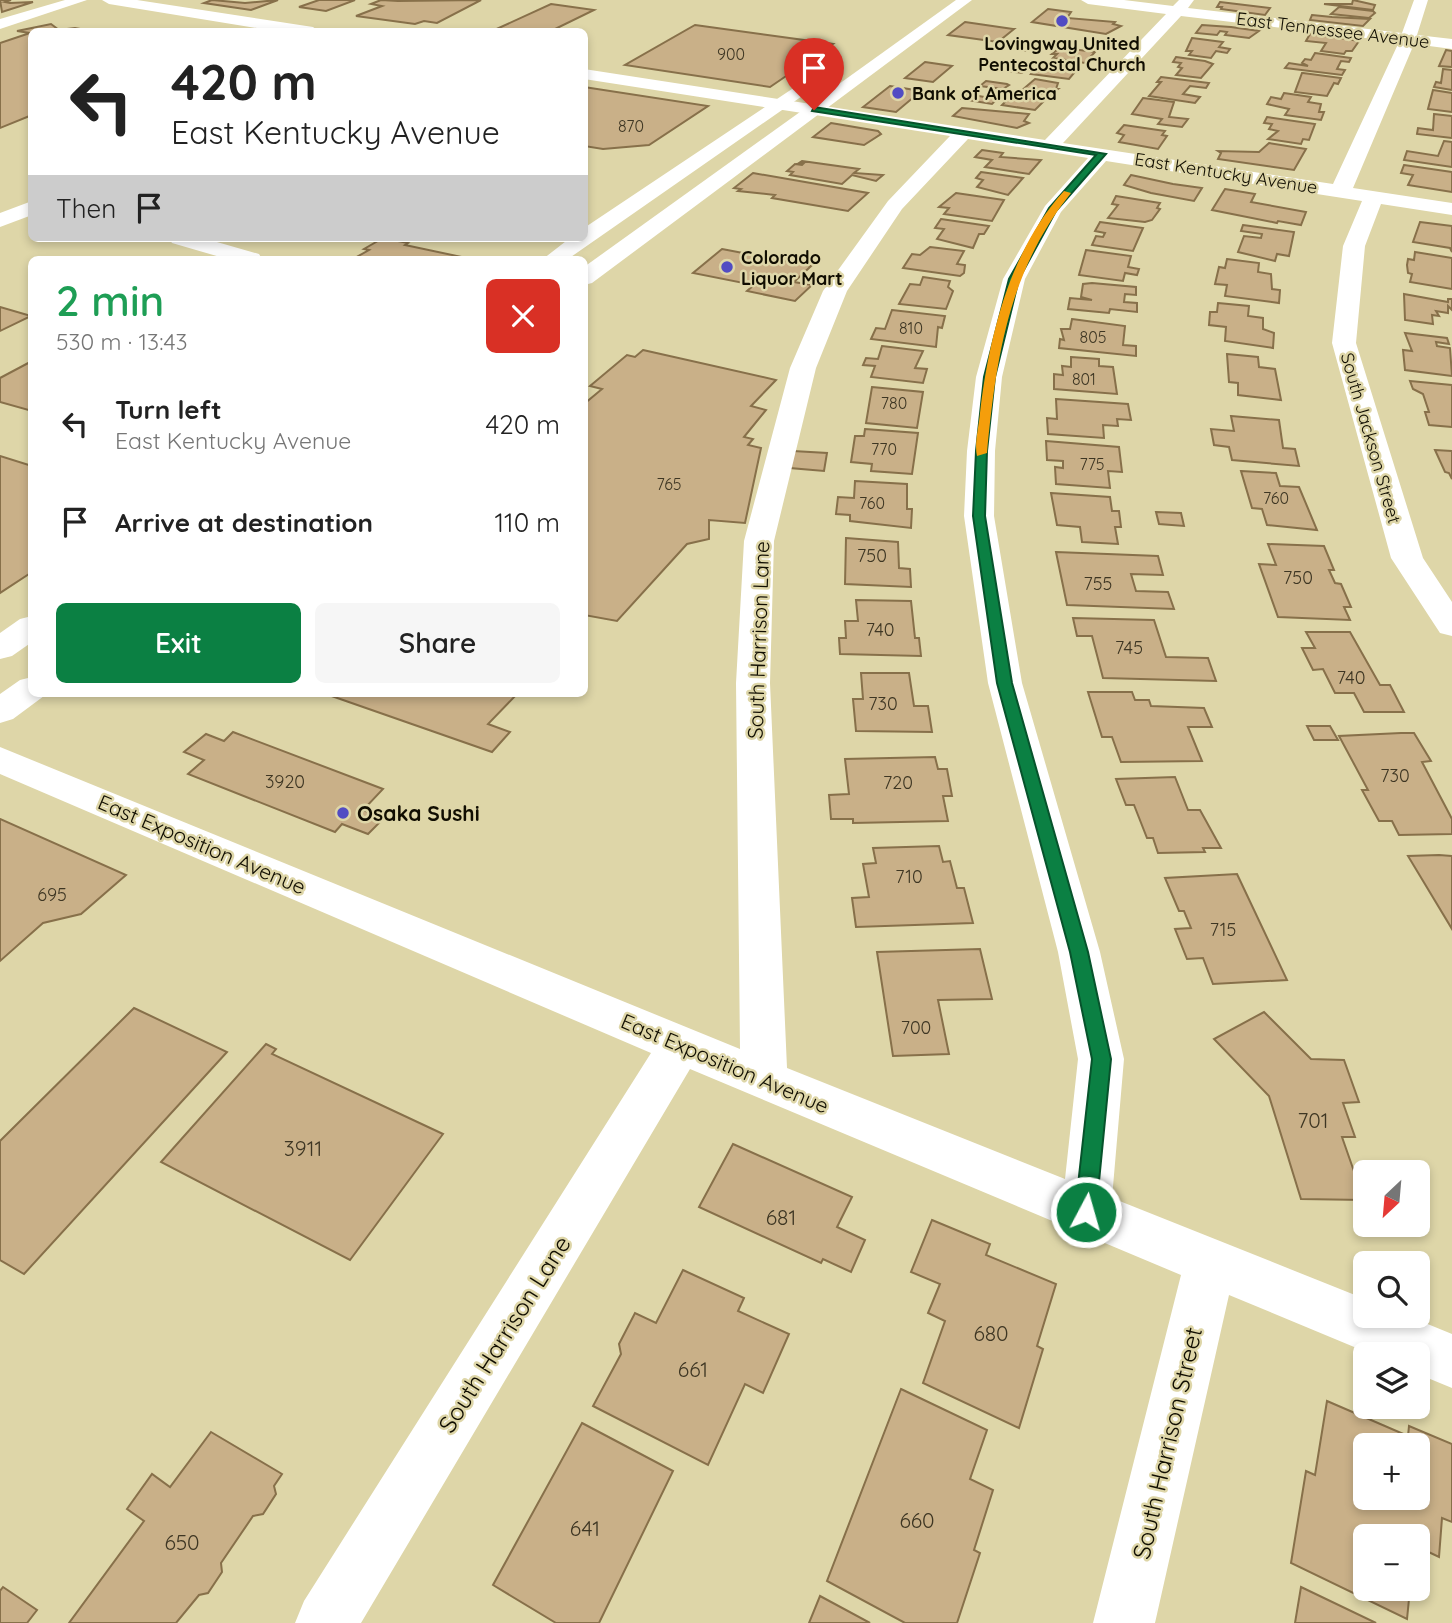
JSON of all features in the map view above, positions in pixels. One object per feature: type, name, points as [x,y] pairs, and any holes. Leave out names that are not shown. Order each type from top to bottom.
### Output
[{"type":"street","points":[[0,24],[80,0]]},
{"type":"street","points":[[109,0],[288,28]]},
{"type":"street","points":[[588,275],[965,0]]},
{"type":"street","name":"East Tennessee Avenue","points":[[1088,0],[1182,5],[1452,44]]},
{"type":"street","points":[[1342,192],[1344,180],[1408,39],[1421,0]]},
{"type":"street","points":[[1050,146],[1182,5]]},
{"type":"street","points":[[588,235],[839,62]]},
{"type":"street","name":"East Kentucky Avenue","points":[[588,75],[1452,209]]},
{"type":"street","name":"South Harrison Lane","points":[[764,1080],[754,797],[753,683],[759,541],[803,368],[835,291],[854,260],[895,205],[965,132]]},
{"type":"street","points":[[1086,1212],[1101,1059],[1079,952],[1005,683],[979,516],[981,451],[989,377],[1014,279],[1052,210],[1102,154]]},
{"type":"street","name":"South Jackson Street","points":[[1374,197],[1354,246],[1344,343],[1406,558],[1452,626]]},
{"type":"street","points":[[0,198],[28,205]]},
{"type":"street","points":[[0,221],[28,208]]},
{"type":"street","points":[[194,242],[241,256]]},
{"type":"street","points":[[558,256],[578,242]]},
{"type":"street","points":[[0,649],[28,629]]},
{"type":"street","points":[[0,711],[28,691]]},
{"type":"street","name":"East Exposition Avenue","points":[[0,760],[764,1080],[1452,1360]]},
{"type":"street","name":"South Harrison Lane","points":[[326,1623],[680,1045]]},
{"type":"street","name":"South Harrison Street","points":[[1124,1623],[1210,1263]]},
{"type":"building","points":[[0,0],[11,0],[5,2],[10,3],[33,2],[2,12]]},
{"type":"building","points":[[212,0],[245,3],[278,0],[251,10],[204,3]]},
{"type":"building","points":[[319,0],[355,0],[326,11],[299,7]]},
{"type":"building","points":[[381,0],[481,0],[437,23],[424,21],[415,24],[356,16],[382,6],[371,4]]},
{"type":"building","points":[[1353,0],[1375,5],[1373,10],[1324,4],[1352,4]]},
{"type":"building","points":[[1220,2],[1270,8],[1265,15],[1221,9],[1222,7],[1217,7]]},
{"type":"building","points":[[551,4],[594,10],[557,28],[499,28]]},
{"type":"building","points":[[1339,7],[1375,13],[1369,18],[1331,14]]},
{"type":"building","name":"Lovingway United Pentecostal Church","points":[[1048,9],[1071,12],[1067,18],[1115,22],[1113,24],[1121,26],[1106,34],[1032,22]]},
{"type":"building","points":[[1312,15],[1370,19],[1363,26],[1310,20]]},
{"type":"building","points":[[965,22],[1014,29],[998,42],[948,35]]},
{"type":"building","points":[[51,24],[56,28],[32,28]]},
{"type":"building","points":[[695,25],[833,44],[770,87],[625,65]]},
{"type":"building","points":[[1202,25],[1259,31],[1249,38],[1225,35],[1227,32],[1220,31],[1217,35],[1196,33]]},
{"type":"building","points":[[28,34],[28,117],[0,128],[0,43]]},
{"type":"building","points":[[1310,34],[1359,41],[1352,51],[1346,51],[1344,54],[1321,51],[1326,43],[1306,41]]},
{"type":"building","points":[[1192,38],[1223,42],[1219,47],[1230,49],[1227,53],[1216,51],[1211,58],[1189,55],[1192,51],[1186,51]]},
{"type":"building","points":[[1029,42],[1048,44],[1038,52],[1020,50]]},
{"type":"building","points":[[1064,48],[1095,52],[1085,63],[1053,58],[1057,54],[1052,54]]},
{"type":"building","points":[[1446,50],[1452,51],[1452,67],[1439,66]]},
{"type":"building","points":[[1315,53],[1351,58],[1349,62],[1341,61],[1337,69],[1345,70],[1342,75],[1285,68],[1289,63],[1308,66],[1302,63],[1305,59],[1311,60]]},
{"type":"building","points":[[1176,57],[1213,64],[1201,78],[1176,75],[1182,68],[1178,67],[1181,63],[1173,62]]},
{"type":"building","points":[[925,62],[952,66],[933,82],[905,78]]},
{"type":"building","points":[[1043,62],[1079,67],[1069,79],[1031,74]]},
{"type":"building","points":[[1001,65],[1027,68],[1022,73],[996,69]]},
{"type":"building","points":[[1443,69],[1452,70],[1452,90],[1434,87],[1436,82],[1441,83]]},
{"type":"building","points":[[1302,73],[1341,78],[1338,84],[1334,83],[1327,96],[1295,92]]},
{"type":"building","points":[[1161,77],[1209,83],[1206,88],[1190,86],[1183,94],[1200,97],[1195,103],[1149,96],[1161,82],[1157,82]]},
{"type":"building","points":[[1035,79],[1058,83],[1058,89],[1050,95],[1021,91]]},
{"type":"building","points":[[986,81],[1009,85],[1003,89],[980,86]]},
{"type":"building","points":[[890,86],[921,91],[896,112],[863,107]]},
{"type":"building","points":[[588,88],[708,106],[649,145],[603,149],[588,147]]},
{"type":"building","points":[[1433,90],[1452,93],[1452,112],[1428,109]]},
{"type":"building","points":[[1284,93],[1311,97],[1308,102],[1321,104],[1319,112],[1324,112],[1321,120],[1285,115],[1289,109],[1267,104],[1271,97],[1281,99]]},
{"type":"building","points":[[967,94],[997,99],[992,104],[962,99]]},
{"type":"building","points":[[1011,96],[1044,101],[1035,110],[1002,105]]},
{"type":"building","points":[[1143,98],[1174,102],[1169,117],[1188,119],[1182,127],[1158,124],[1162,119],[1132,114]]},
{"type":"building","points":[[962,108],[1029,114],[1024,121],[1029,123],[1017,128],[953,116]]},
{"type":"building","points":[[1434,114],[1452,116],[1452,138],[1417,134],[1418,128],[1433,130]]},
{"type":"building","points":[[1267,117],[1315,124],[1309,140],[1303,139],[1301,144],[1268,139],[1278,131],[1269,129],[1272,124],[1264,123]]},
{"type":"building","points":[[831,123],[878,131],[881,134],[864,145],[813,137]]},
{"type":"building","points":[[1124,125],[1165,131],[1162,135],[1167,136],[1158,149],[1119,142],[1124,135],[1117,133]]},
{"type":"building","points":[[1444,141],[1452,142],[1452,167],[1404,160],[1407,151],[1438,156]]},
{"type":"building","points":[[1269,143],[1306,149],[1294,170],[1218,159],[1221,153],[1218,151],[1259,152]]},
{"type":"building","points":[[982,150],[1003,153],[1000,157],[1041,160],[1029,174],[985,167],[992,160],[975,157]]},
{"type":"building","points":[[802,161],[859,169],[854,173],[883,175],[876,181],[852,175],[842,184],[790,175],[793,172],[787,171],[795,164],[802,165],[804,163],[799,163]]},
{"type":"building","points":[[1404,165],[1452,172],[1452,192],[1408,185],[1413,175],[1401,173]]},
{"type":"building","points":[[981,172],[1023,178],[1008,195],[977,187],[983,180],[976,178]]},
{"type":"building","points":[[753,173],[868,193],[848,211],[772,198],[775,195],[738,191],[741,189],[734,188]]},
{"type":"building","points":[[1131,175],[1202,188],[1194,201],[1124,185]]},
{"type":"building","points":[[1225,189],[1255,194],[1251,202],[1306,212],[1301,225],[1212,210]]},
{"type":"building","points":[[956,193],[1004,200],[992,221],[944,214],[949,208],[939,207]]},
{"type":"building","points":[[1116,196],[1160,203],[1157,208],[1160,209],[1152,220],[1145,222],[1108,218],[1118,205],[1112,204]]},
{"type":"building","points":[[941,219],[989,226],[984,234],[979,234],[973,248],[937,239],[944,229],[935,228]]},
{"type":"building","points":[[1100,222],[1143,228],[1133,251],[1092,245],[1096,236],[1103,237],[1105,233],[1095,231]]},
{"type":"building","points":[[1420,222],[1452,226],[1452,252],[1450,248],[1413,242]]},
{"type":"building","points":[[1243,225],[1294,232],[1289,256],[1277,254],[1275,261],[1238,252],[1244,236],[1261,238],[1262,234],[1241,231]]},
{"type":"building","points":[[376,242],[403,242],[408,243],[405,245],[457,256],[358,256],[369,250],[364,249]]},
{"type":"building","points":[[930,247],[964,251],[957,264],[965,265],[964,273],[960,276],[903,268],[912,254],[920,255]]},
{"type":"building","points":[[722,249],[811,266],[794,282],[812,285],[795,301],[747,291],[754,285],[693,273]]},
{"type":"building","points":[[1086,250],[1131,256],[1128,267],[1139,269],[1137,275],[1125,273],[1123,281],[1079,275]]},
{"type":"building","points":[[1415,252],[1452,258],[1452,289],[1410,282],[1412,274],[1408,273],[1408,259],[1414,260]]},
{"type":"building","points":[[1227,259],[1259,263],[1258,272],[1271,274],[1272,289],[1280,290],[1279,303],[1225,296],[1227,285],[1215,284],[1219,267],[1225,268]]},
{"type":"building","points":[[923,277],[950,281],[948,287],[953,291],[946,309],[899,304],[910,284],[920,285]]},
{"type":"building","points":[[1083,284],[1136,287],[1136,295],[1125,294],[1124,302],[1137,303],[1137,312],[1110,309],[1109,313],[1068,309],[1070,298],[1092,300],[1081,297]]},
{"type":"building","points":[[1404,294],[1448,302],[1448,299],[1452,299],[1452,310],[1448,306],[1448,313],[1436,311],[1439,316],[1432,315],[1433,324],[1405,320]]},
{"type":"building","points":[[1218,303],[1249,306],[1248,316],[1263,318],[1263,329],[1274,333],[1273,348],[1225,341],[1226,327],[1209,325],[1210,312],[1217,312]]},
{"type":"building","points":[[0,307],[28,315],[28,317],[0,331]]},
{"type":"building","points":[[892,310],[945,316],[942,328],[938,327],[936,347],[871,339],[876,328],[885,329]]},
{"type":"building","points":[[1072,319],[1125,326],[1123,345],[1136,346],[1136,356],[1059,348],[1060,339],[1064,340],[1061,329],[1070,329]]},
{"type":"building","points":[[1405,333],[1447,338],[1449,344],[1436,342],[1437,346],[1450,348],[1452,376],[1405,370],[1403,350],[1412,351]]},
{"type":"building","points":[[882,346],[923,351],[915,368],[927,369],[923,383],[871,377],[875,366],[863,365],[866,358],[878,359]]},
{"type":"building","points":[[643,350],[776,380],[751,406],[766,410],[744,437],[753,439],[748,445],[761,448],[745,523],[709,520],[709,539],[687,544],[617,621],[588,616],[588,401],[602,389],[590,386],[627,355],[635,357]]},
{"type":"building","points":[[1227,354],[1258,357],[1259,367],[1275,369],[1281,400],[1238,395],[1238,383],[1229,382]]},
{"type":"building","points":[[1071,357],[1099,359],[1099,366],[1113,367],[1117,394],[1054,389],[1054,374],[1063,375],[1062,366],[1071,367]]},
{"type":"building","points":[[28,363],[28,410],[0,402],[0,378]]},
{"type":"building","points":[[1410,381],[1452,385],[1452,427],[1429,425],[1425,412],[1429,412],[1423,394],[1413,389]]},
{"type":"building","points":[[872,387],[923,392],[917,428],[866,423]]},
{"type":"building","points":[[1056,399],[1128,404],[1131,420],[1117,419],[1118,426],[1103,425],[1104,438],[1048,434],[1047,418],[1057,419]]},
{"type":"building","points":[[1231,416],[1279,420],[1283,448],[1295,449],[1299,466],[1232,460],[1229,447],[1214,445],[1211,429],[1234,431]]},
{"type":"building","points":[[865,429],[918,433],[912,474],[871,471],[872,464],[851,462],[855,436],[864,436]]},
{"type":"building","points":[[1046,441],[1119,447],[1122,472],[1108,471],[1110,488],[1056,484],[1055,467],[1063,468],[1063,461],[1047,460]]},
{"type":"building","points":[[1435,450],[1452,451],[1452,479],[1449,473],[1445,472]]},
{"type":"building","points":[[793,451],[827,453],[824,471],[790,468]]},
{"type":"building","points":[[0,456],[28,465],[28,575],[0,593]]},
{"type":"building","points":[[1241,471],[1276,473],[1280,486],[1299,487],[1317,530],[1267,525],[1262,509],[1252,508]]},
{"type":"building","points":[[855,481],[907,484],[907,509],[912,509],[911,528],[850,521],[850,515],[836,514],[838,497],[854,498]]},
{"type":"building","points":[[1051,493],[1110,497],[1112,511],[1119,511],[1121,527],[1115,527],[1118,544],[1082,542],[1080,527],[1057,525]]},
{"type":"building","points":[[1156,512],[1181,513],[1184,526],[1159,524]]},
{"type":"building","points":[[846,538],[898,542],[899,568],[910,569],[911,587],[845,584]]},
{"type":"building","points":[[1268,544],[1324,546],[1334,570],[1329,570],[1335,583],[1341,584],[1351,607],[1344,607],[1350,620],[1278,617],[1259,564],[1276,565]]},
{"type":"building","points":[[1056,552],[1158,556],[1163,575],[1131,574],[1136,591],[1168,592],[1174,609],[1067,605]]},
{"type":"building","points":[[856,600],[911,601],[915,638],[919,638],[921,656],[840,654],[839,638],[846,638],[845,621],[858,621]]},
{"type":"building","points":[[1073,618],[1154,620],[1166,657],[1208,658],[1216,681],[1103,678],[1092,636],[1077,636]]},
{"type":"building","points":[[1306,632],[1350,632],[1380,685],[1390,685],[1404,712],[1364,712],[1354,693],[1335,693],[1323,669],[1313,670],[1302,648],[1315,648]]},
{"type":"building","points":[[861,673],[909,673],[914,706],[928,706],[932,732],[856,731],[853,699],[863,699]]},
{"type":"building","points":[[1088,692],[1132,692],[1135,700],[1149,700],[1151,706],[1204,708],[1212,727],[1188,727],[1202,761],[1121,762],[1112,737],[1102,737]]},
{"type":"building","points":[[334,697],[514,697],[488,724],[510,732],[492,752]]},
{"type":"building","points":[[1307,726],[1330,726],[1338,740],[1314,740]]},
{"type":"building","points":[[233,732],[383,789],[363,810],[384,818],[368,834],[342,824],[335,832],[188,774],[204,760],[184,752],[206,734],[224,741]]},
{"type":"building","points":[[1414,733],[1431,761],[1422,762],[1452,819],[1452,834],[1399,835],[1392,821],[1379,821],[1362,790],[1368,790],[1339,736]]},
{"type":"building","points":[[935,757],[938,769],[947,769],[952,796],[943,796],[948,821],[853,823],[853,819],[831,819],[829,795],[849,794],[845,759]]},
{"type":"building","points":[[1175,777],[1188,810],[1200,810],[1221,848],[1203,848],[1205,852],[1158,853],[1153,838],[1147,838],[1134,805],[1126,805],[1116,779]]},
{"type":"building","points":[[0,819],[126,875],[81,914],[43,923],[0,961]]},
{"type":"building","points":[[939,846],[943,862],[950,861],[957,888],[964,888],[973,923],[856,927],[852,898],[869,897],[863,864],[876,863],[873,848]]},
{"type":"building","points":[[1408,856],[1452,856],[1452,929]]},
{"type":"building","points":[[1237,874],[1287,980],[1213,984],[1203,958],[1187,959],[1175,929],[1191,928],[1184,911],[1179,911],[1165,878]]},
{"type":"building","points":[[980,949],[992,999],[938,1000],[949,1054],[893,1056],[877,952]]},
{"type":"building","points":[[134,1008],[227,1052],[24,1274],[0,1260],[0,1141]]},
{"type":"building","points":[[1264,1012],[1311,1059],[1344,1060],[1359,1102],[1343,1103],[1355,1137],[1342,1137],[1353,1168],[1353,1200],[1301,1199],[1269,1096],[1214,1039]]},
{"type":"building","points":[[266,1044],[276,1049],[272,1054],[443,1134],[350,1260],[161,1162]]},
{"type":"building","points":[[733,1144],[852,1197],[837,1227],[865,1240],[851,1272],[823,1259],[821,1263],[699,1207]]},
{"type":"building","points":[[932,1220],[990,1244],[986,1255],[1056,1284],[1037,1346],[1043,1349],[1019,1428],[923,1383],[945,1321],[928,1313],[940,1284],[911,1272]]},
{"type":"building","points":[[683,1270],[744,1298],[738,1311],[789,1334],[763,1393],[745,1384],[708,1465],[593,1406],[621,1354],[619,1344],[635,1313],[656,1323]]},
{"type":"building","points":[[901,1389],[987,1430],[970,1479],[993,1490],[974,1550],[980,1553],[957,1623],[905,1623],[827,1581]]},
{"type":"building","points":[[1327,1401],[1353,1412],[1353,1419],[1369,1419],[1401,1433],[1353,1433],[1353,1510],[1430,1510],[1430,1435],[1452,1444],[1452,1522],[1442,1518],[1439,1557],[1430,1553],[1430,1524],[1353,1524],[1353,1593],[1291,1563],[1306,1471],[1315,1475]]},
{"type":"building","points":[[582,1423],[673,1471],[599,1623],[556,1623],[493,1585]]},
{"type":"building","points":[[1409,1426],[1426,1433],[1408,1433]]},
{"type":"building","points":[[211,1432],[282,1474],[274,1486],[276,1494],[263,1514],[253,1516],[221,1563],[222,1572],[208,1593],[199,1595],[176,1623],[69,1623],[144,1521],[127,1509],[152,1474],[170,1487]]},
{"type":"building","points":[[3,1587],[37,1610],[27,1623],[0,1623],[0,1591]]},
{"type":"building","points":[[1301,1587],[1376,1623],[1295,1623]]},
{"type":"building","points":[[820,1596],[870,1623],[809,1623]]},
{"type":"building","points":[[1370,1601],[1409,1601],[1407,1619]]},
{"type":"slow traffic","points":[[981,453],[989,377],[1014,279],[1052,210],[1067,193]]},
{"type":"place","name":"Lovingway United Pentecostal Church","points":[[1062,21]]},
{"type":"place","name":"Bank of America","points":[[898,93]]},
{"type":"place","name":"Colorado Liquor Mart","points":[[727,267]]},
{"type":"place","name":"Osaka Sushi","points":[[343,813]]},
{"type":"route","points":[[814,110],[1102,154],[1052,210],[1014,279],[989,377],[981,451],[979,516],[988,590],[1005,683],[1079,952],[1101,1059],[1086,1212]]}]
